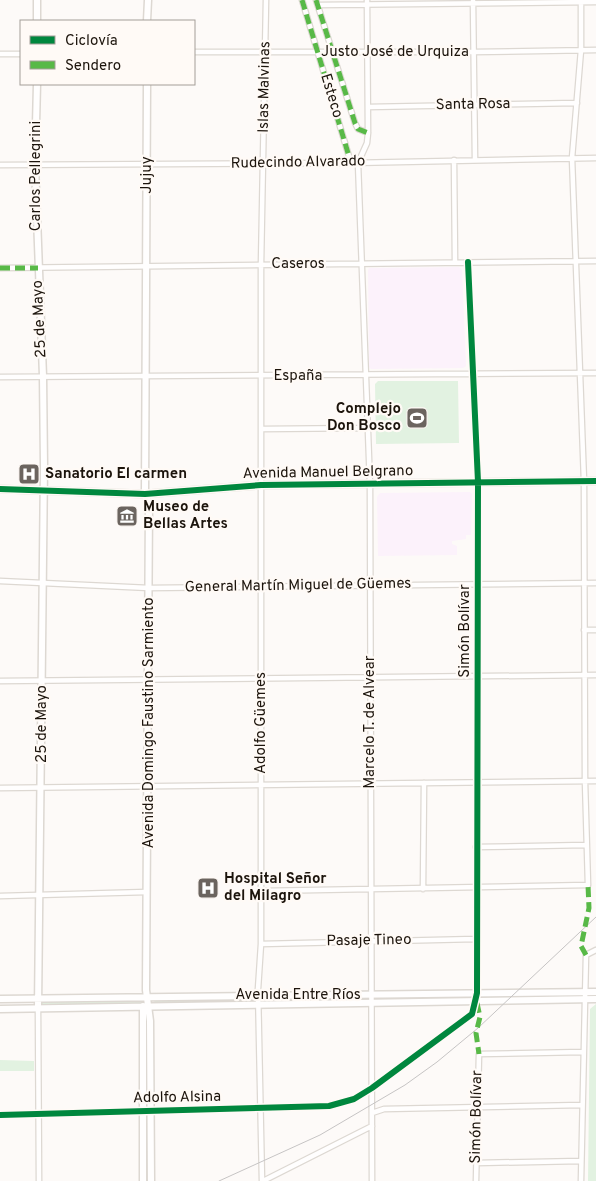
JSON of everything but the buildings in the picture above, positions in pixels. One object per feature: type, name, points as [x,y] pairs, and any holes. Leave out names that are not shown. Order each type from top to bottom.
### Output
[{"type":"main road","points":[[37,0],[37,20]]},
{"type":"main road","points":[[148,0],[148,20]]},
{"type":"main road","name":"Carlos Pellegrini","points":[[36,85],[35,165],[38,268]]},
{"type":"main road","name":"Jujuy","points":[[146,266],[147,85]]},
{"type":"main road","name":"Avenida Domingo Faustino Sarmiento","points":[[143,1181],[150,679],[149,502],[145,494],[146,266]]},
{"type":"main road","name":"25 de Mayo","points":[[38,268],[43,376],[41,895],[38,1008]]},
{"type":"main road","name":"Avenida Manuel Belgrano","points":[[0,489],[145,494],[261,485],[596,481]]},
{"type":"main road","name":"Avenida Entre Ríos","points":[[584,996],[596,992]]},
{"type":"main road","name":"Avenida Entre Ríos","points":[[0,999],[477,993],[522,997]]},
{"type":"main road","name":"Avenida Entre Ríos","points":[[0,1009],[477,1001],[522,997],[584,996],[596,999]]},
{"type":"main road","name":"Avenida Domingo Faustino Sarmiento","points":[[146,1006],[151,1181]]},
{"type":"street","name":"Islas Malvinas","points":[[261,264],[266,0]]},
{"type":"street","name":"Esteco","points":[[302,0],[351,163]]},
{"type":"street","points":[[261,891],[588,885],[585,781],[584,481],[572,158],[581,50],[581,1]]},
{"type":"street","points":[[358,163],[367,143],[368,133],[367,2]]},
{"type":"street","points":[[473,2],[475,160]]},
{"type":"street","points":[[317,3],[596,2]]},
{"type":"street","name":"Esteco","points":[[317,3],[355,123],[358,129],[368,133]]},
{"type":"street","name":"Justo José de Urquiza","points":[[195,52],[266,50],[367,52],[596,50]]},
{"type":"street","points":[[0,54],[20,54]]},
{"type":"street","name":"Santa Rosa","points":[[368,107],[577,104]]},
{"type":"street","name":"Rudecindo Alvarado","points":[[0,165],[358,163],[596,158]]},
{"type":"street","points":[[454,160],[455,262]]},
{"type":"street","name":"Marcelo T. de Alvear","points":[[358,163],[364,264],[370,485],[369,890],[372,1181]]},
{"type":"street","name":"Caseros","points":[[0,268],[596,261]]},
{"type":"street","name":"Simón Bolívar","points":[[468,262],[478,482],[477,1001]]},
{"type":"street","name":"Adolfo Güemes","points":[[261,264],[261,944],[258,995],[263,1181]]},
{"type":"street","name":"España","points":[[0,377],[596,373]]},
{"type":"street","points":[[262,429],[368,428]]},
{"type":"street","name":"General Martín Miguel de Güemes","points":[[0,581],[149,588],[596,583]]},
{"type":"street","points":[[584,630],[596,630]]},
{"type":"street","points":[[0,681],[596,675]]},
{"type":"street","points":[[0,788],[596,781]]},
{"type":"street","points":[[423,888],[424,782]]},
{"type":"street","points":[[476,846],[586,845]]},
{"type":"street","points":[[0,896],[148,892]]},
{"type":"street","name":"Pasaje Tineo","points":[[261,944],[476,939]]},
{"type":"street","points":[[582,1181],[586,956],[596,950]]},
{"type":"street","name":"Adolfo Alsina","points":[[0,1115],[329,1106],[354,1099],[372,1088],[472,1014],[477,1001]]},
{"type":"street","name":"25 de Mayo","points":[[38,1008],[39,1181]]},
{"type":"street","name":"Simón Bolívar","points":[[476,1181],[479,1054],[583,1052]]},
{"type":"street","points":[[372,1113],[384,1109],[477,1106],[582,1106]]},
{"type":"street","points":[[263,1181],[372,1126]]},
{"type":"street","points":[[476,1162],[581,1161]]},
{"type":"shaded area","points":[[459,267],[462,270],[466,366],[463,368],[371,369],[369,367],[369,268]]},
{"type":"shaded area","points":[[470,492],[472,494],[471,535],[466,535],[466,539],[452,541],[452,544],[457,546],[457,555],[378,556],[377,497],[380,493]]},
{"type":"green space","name":"Complejo Don Bosco","points":[[378,381],[458,381],[459,443],[376,444],[375,384]]},
{"type":"green space","points":[[362,996],[363,1001],[264,1002],[264,998]]},
{"type":"green space","points":[[253,998],[253,1002],[155,1004],[154,1000]]},
{"type":"green space","points":[[141,999],[141,1004],[42,1005],[42,1001]]},
{"type":"green space","points":[[596,1004],[596,1181],[588,1181],[590,1009]]},
{"type":"green space","points":[[0,1060],[34,1061],[34,1071],[0,1071]]},
{"type":"railway","points":[[219,1181],[320,1135],[405,1085],[437,1062],[478,1028],[596,917]]},
{"type":"marked path","points":[[302,0],[351,163]]},
{"type":"marked path","points":[[316,0],[355,123],[358,129],[368,133]]},
{"type":"marked path","points":[[0,268],[38,268]]},
{"type":"marked path","points":[[586,955],[581,946],[589,908],[588,885]]},
{"type":"marked path","points":[[477,1003],[480,1017],[476,1033],[479,1054]]},
{"type":"cycle path","points":[[0,1115],[329,1106],[354,1099],[372,1088],[472,1014],[477,993],[478,482],[468,262]]},
{"type":"cycle path","points":[[0,489],[145,494],[261,485],[596,481]]},
{"type":"place","name":"Complejo Don Bosco","points":[[417,418]]},
{"type":"place","name":"Sanatorio El carmen","points":[[29,474]]},
{"type":"place","name":"Museo de Bellas Artes","points":[[127,516]]},
{"type":"place","name":"Hospital Señor del Milagro","points":[[208,888]]}]
